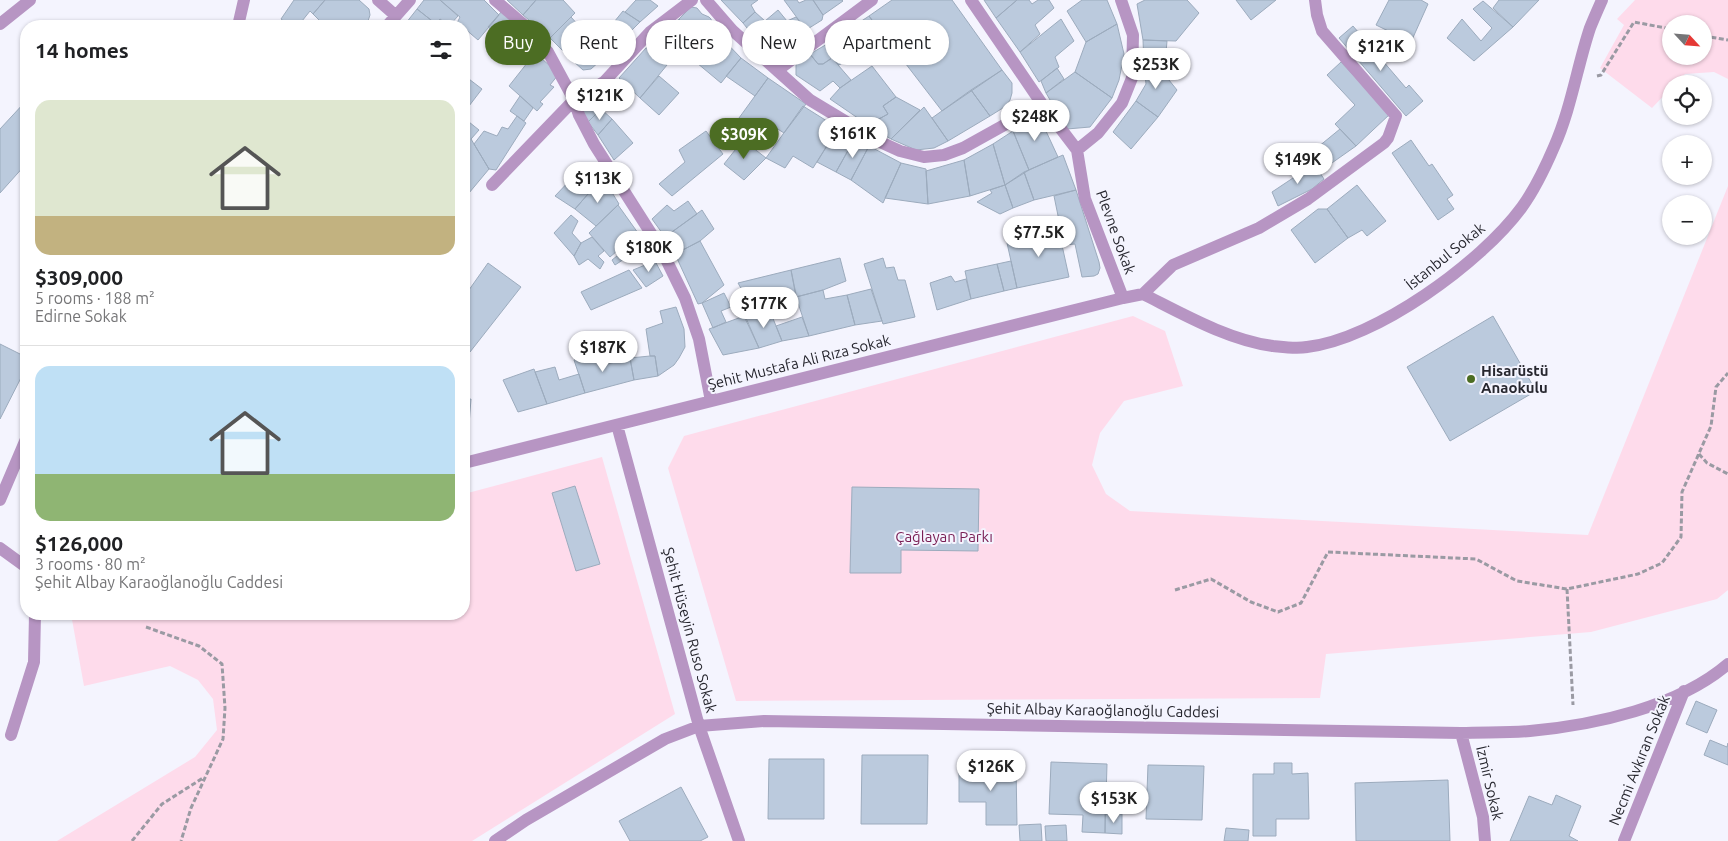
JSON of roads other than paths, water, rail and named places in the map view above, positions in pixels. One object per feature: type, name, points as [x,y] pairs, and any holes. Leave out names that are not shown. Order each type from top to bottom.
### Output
[{"type":"street","points":[[0,24],[30,0]]},
{"type":"street","points":[[239,20],[244,0]]},
{"type":"street","points":[[378,0],[395,15]]},
{"type":"street","points":[[391,20],[410,0]]},
{"type":"street","points":[[495,0],[523,24],[548,52],[574,100],[579,115],[594,144],[661,249],[685,298],[699,339],[711,401]]},
{"type":"street","points":[[492,185],[574,100],[604,82],[650,32],[692,0]]},
{"type":"street","points":[[706,0],[732,30],[810,100],[878,141],[900,151],[924,157],[944,155],[963,148],[1042,104]]},
{"type":"street","points":[[778,70],[872,0]]},
{"type":"street","name":"Plevne Sokak","points":[[971,0],[1042,104],[1077,150],[1085,199],[1123,298]]},
{"type":"street","points":[[1077,150],[1098,133],[1122,103],[1132,78],[1133,35],[1121,0]]},
{"type":"street","points":[[1143,294],[1173,264],[1259,228],[1308,199],[1384,143],[1388,138],[1396,116],[1322,31],[1317,16],[1315,0]]},
{"type":"street","name":"İstanbul Sokak","points":[[1143,294],[1236,337],[1272,346],[1306,348],[1343,339],[1393,315],[1431,292],[1497,236],[1522,207],[1554,148],[1565,119],[1591,27],[1602,0]]},
{"type":"street","name":"Şehit Mustafa Ali Rıza Sokak","points":[[470,462],[1143,294]]},
{"type":"street","name":"Şehit Hüseyin Ruso Sokak","points":[[617,425],[699,726],[739,841]]},
{"type":"street","points":[[0,500],[20,453]]},
{"type":"street","points":[[0,548],[20,563]]},
{"type":"street","points":[[11,735],[34,662],[34,620]]},
{"type":"street","name":"Şehit Albay Karaoğlanoğlu Caddesi","points":[[495,841],[526,820],[665,738],[699,726],[764,721],[1461,733],[1529,731],[1574,726],[1621,715],[1654,704],[1684,692],[1716,674],[1728,664]]},
{"type":"street","name":"Necmi Avkıran Sokak","points":[[1624,841],[1684,692]]},
{"type":"street","name":"İzmir Sokak","points":[[1461,733],[1483,817],[1485,841]]},
{"type":"place","name":"Hisarüstü Anaokulu","points":[[1471,379]]},
{"type":"park label","name":"Çağlayan Parkı","points":[[944,536]]}]
